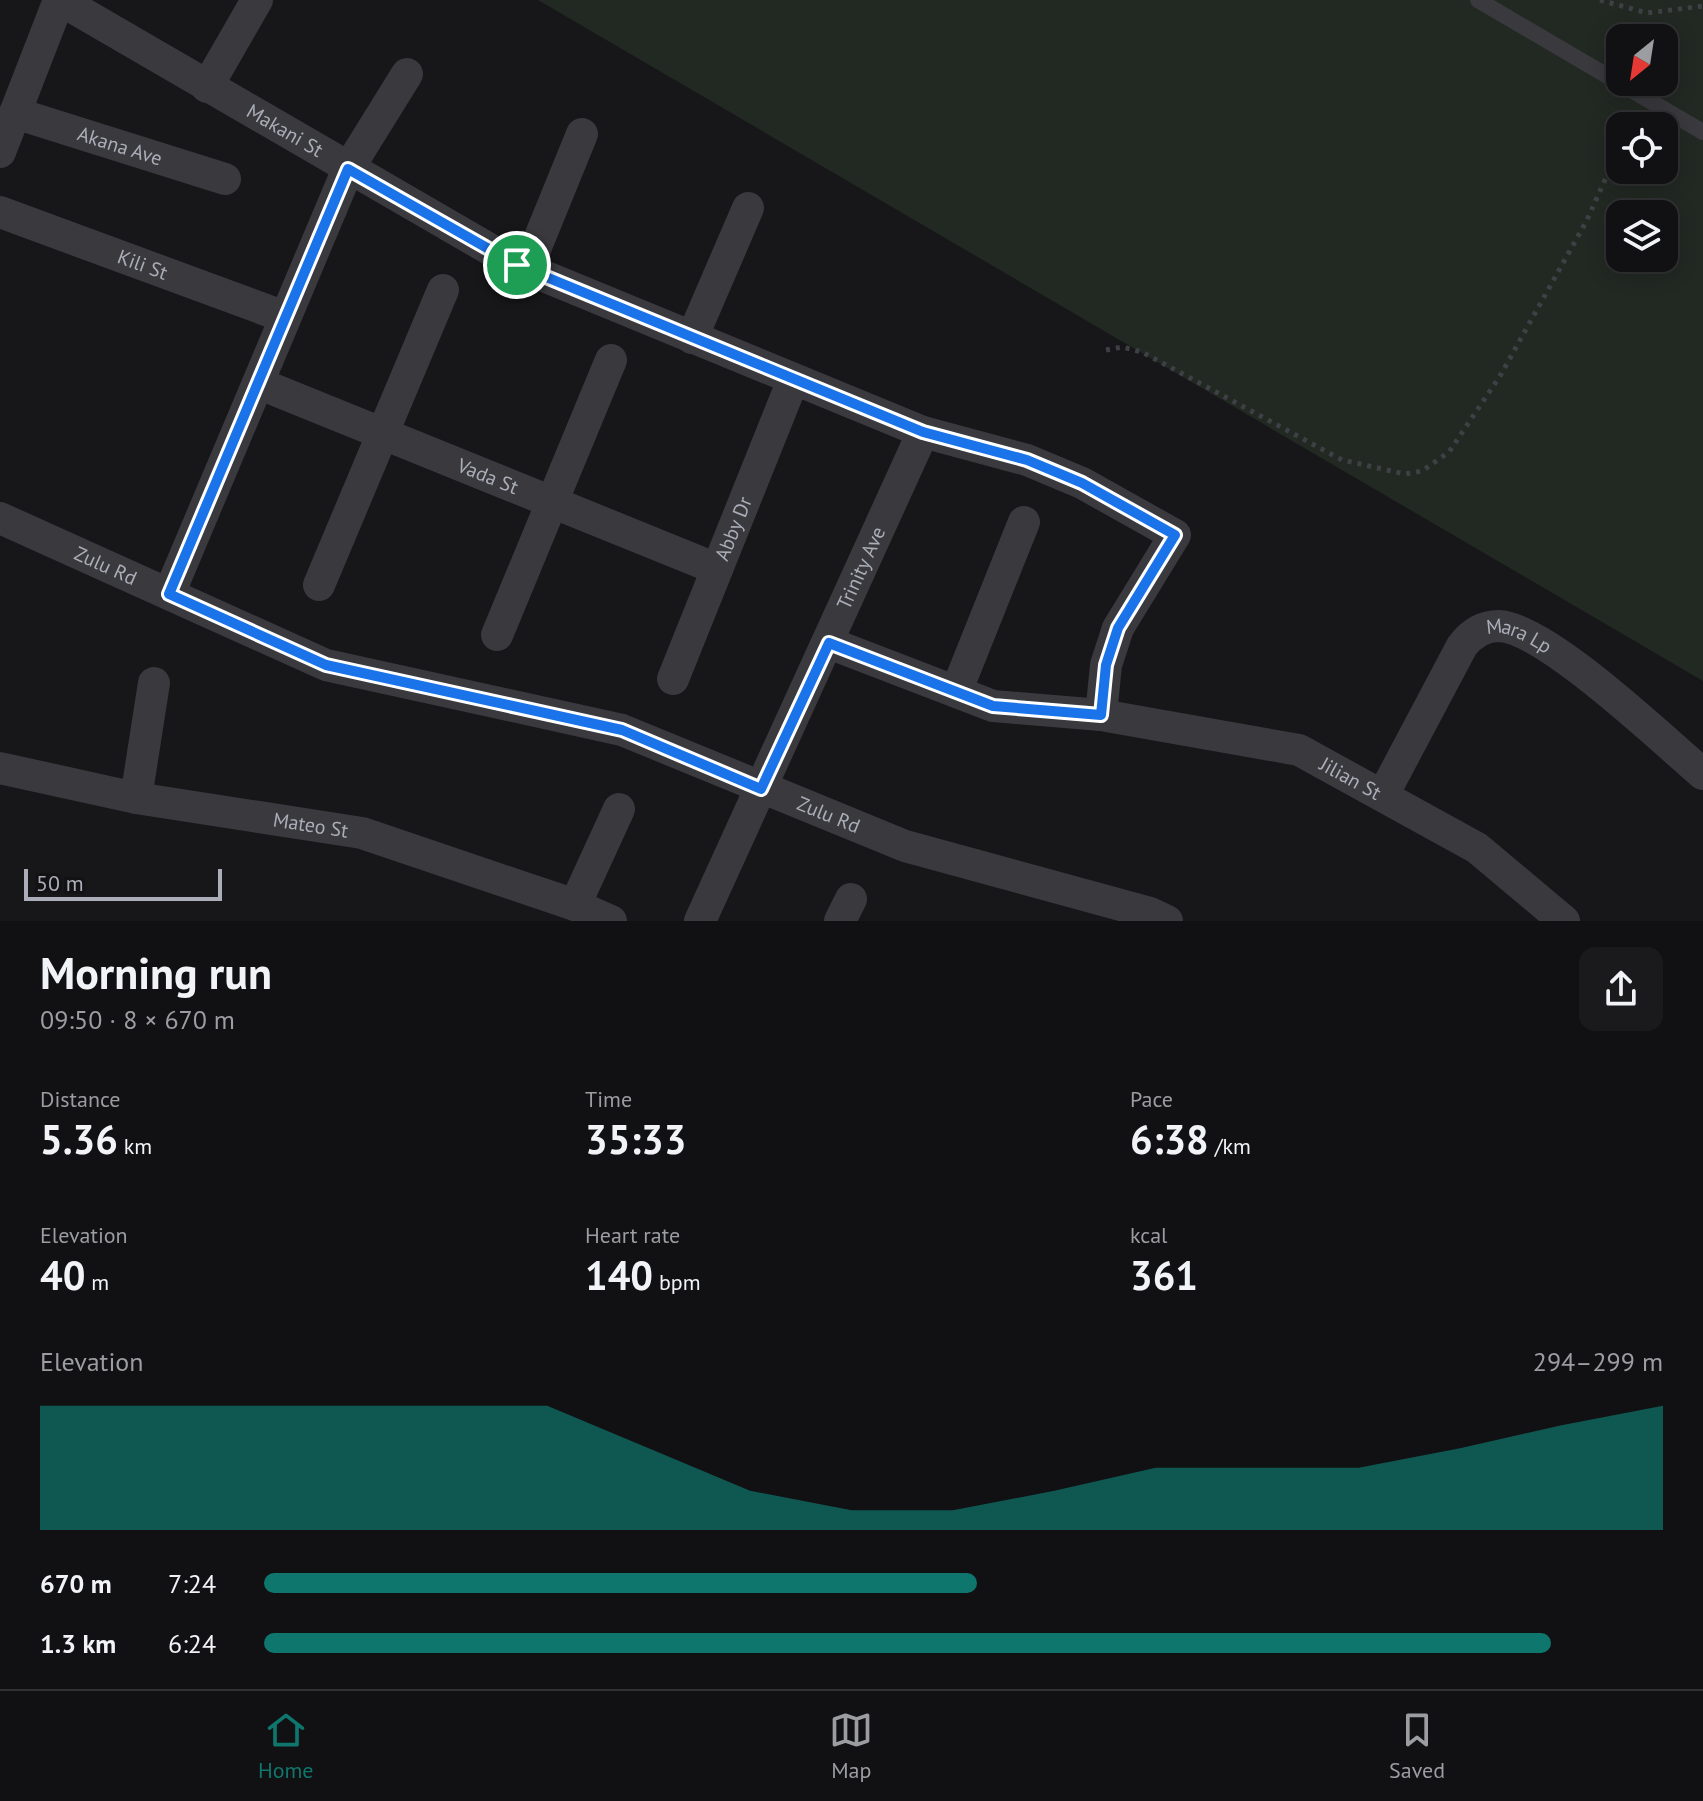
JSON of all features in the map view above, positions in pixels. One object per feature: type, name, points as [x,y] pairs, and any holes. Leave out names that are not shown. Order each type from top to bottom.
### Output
[{"type":"street","name":"Makani St","points":[[59,0],[348,169],[527,269],[923,432],[1027,460],[1082,483],[1175,535],[1118,628],[1106,665],[1101,715]]},
{"type":"street","points":[[0,152],[59,0]]},
{"type":"street","points":[[207,87],[257,0]]},
{"type":"street","points":[[169,594],[348,169],[407,74]]},
{"type":"street","name":"Akana Ave","points":[[15,113],[225,179]]},
{"type":"street","points":[[527,269],[582,134]]},
{"type":"street","points":[[692,338],[748,208]]},
{"type":"street","name":"Kili St","points":[[0,212],[285,317]]},
{"type":"street","points":[[319,585],[443,290]]},
{"type":"street","points":[[497,635],[611,360]]},
{"type":"street","name":"Abby Dr","points":[[673,679],[793,380]]},
{"type":"street","name":"Vada St","points":[[258,383],[717,569]]},
{"type":"street","name":"Trinity Ave","points":[[700,921],[923,432]]},
{"type":"street","name":"Zulu Rd","points":[[0,518],[326,665],[622,730],[905,846],[1150,913],[1167,921]]},
{"type":"street","points":[[956,692],[1024,522]]},
{"type":"street","name":"Mara Lp","points":[[1383,795],[1462,646],[1479,631],[1491,627],[1513,629],[1571,662],[1703,774]]},
{"type":"street","name":"Jilian St","points":[[829,643],[993,706],[1101,715],[1299,750],[1477,848],[1564,921]]},
{"type":"street","points":[[136,798],[154,683]]},
{"type":"street","name":"Mateo St","points":[[0,768],[136,798],[362,833],[575,905],[611,921]]},
{"type":"street","points":[[575,905],[619,809]]},
{"type":"lane","points":[[1478,0],[1703,132]]},
{"type":"path","points":[[1600,0],[1647,13],[1703,6]]},
{"type":"path","points":[[1106,350],[1122,347],[1142,352],[1355,465],[1405,474],[1422,471],[1449,452],[1500,376],[1587,220],[1606,177]]},
{"type":"shaded area","points":[[538,0],[1703,0],[1703,681]]},
{"type":"route","points":[[348,169],[517,265],[923,432],[1027,460],[1082,483],[1175,535],[1118,628],[1106,665],[1101,715],[993,706],[829,643],[761,789],[622,730],[326,665],[169,594],[348,169]]}]
